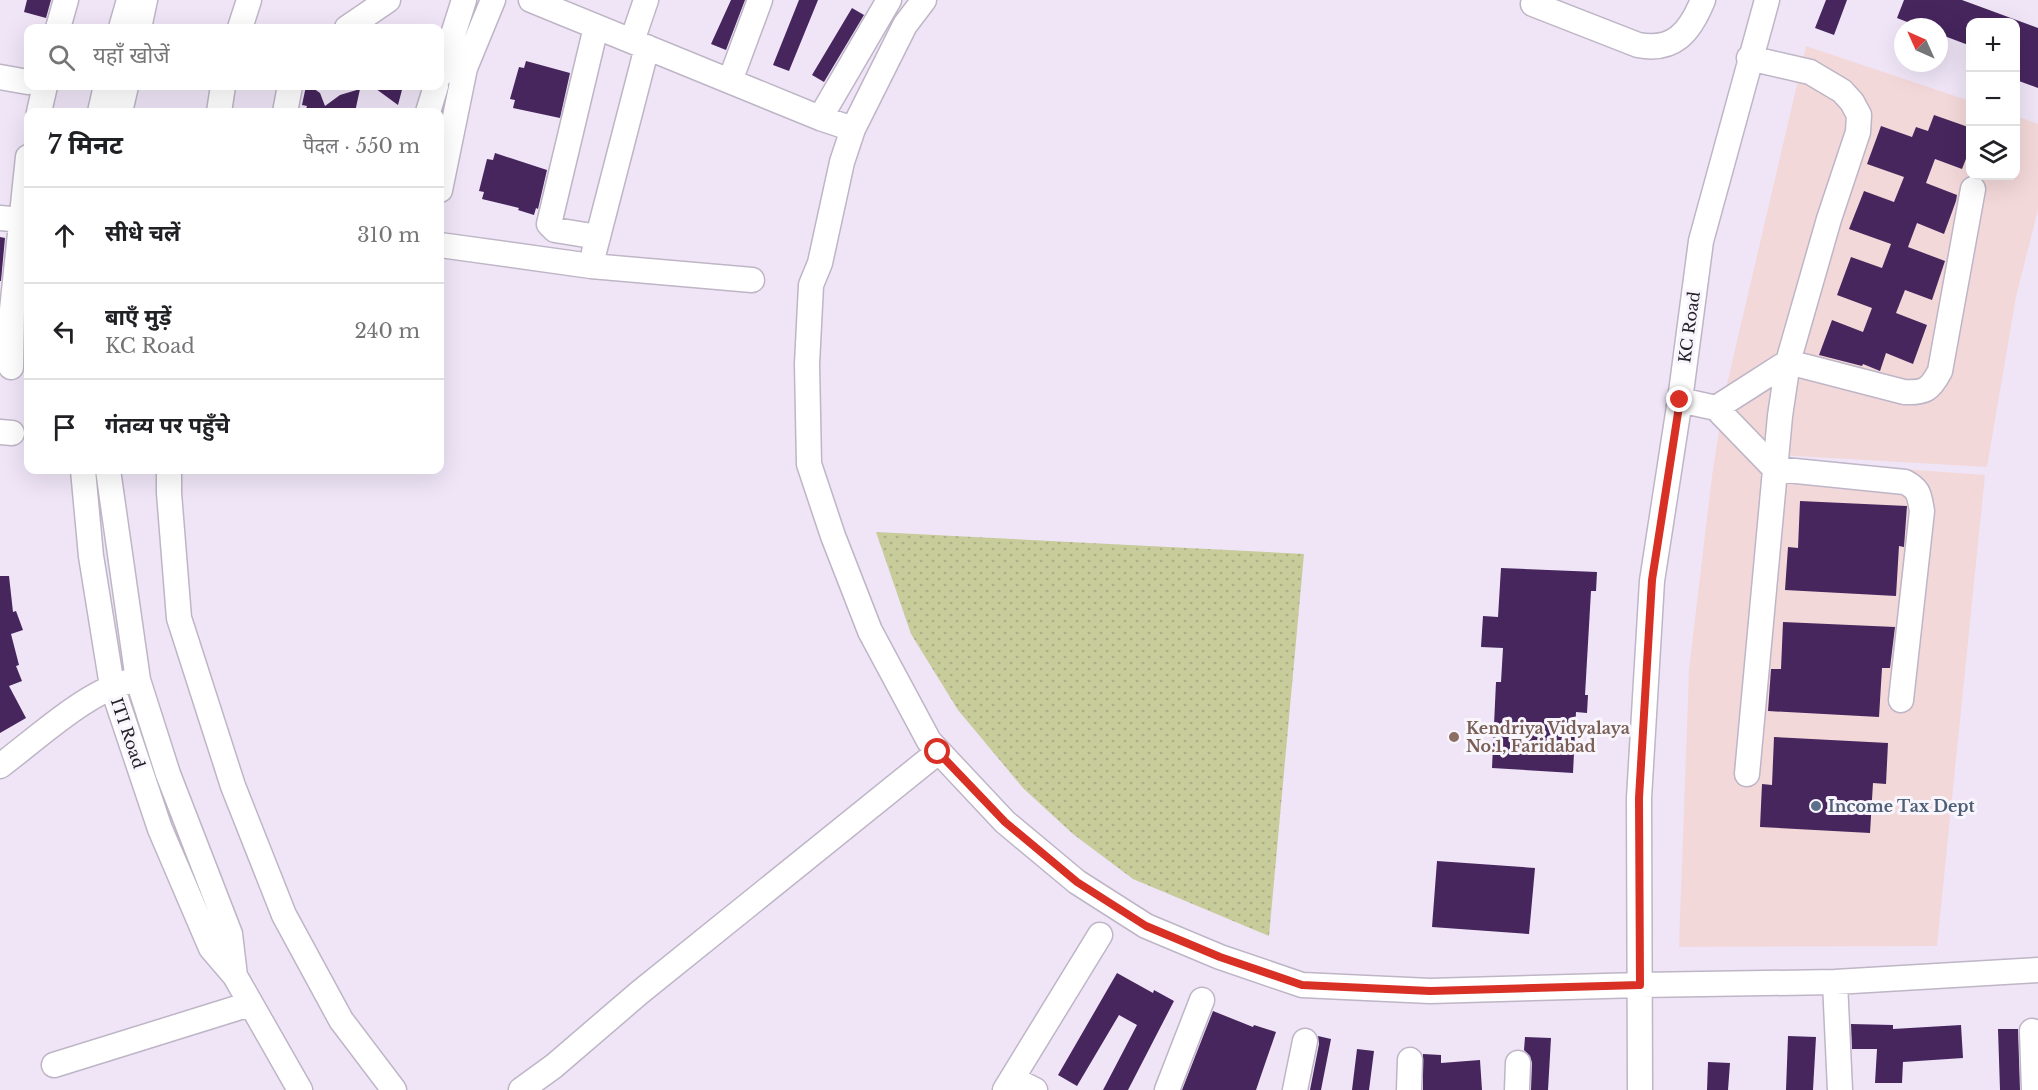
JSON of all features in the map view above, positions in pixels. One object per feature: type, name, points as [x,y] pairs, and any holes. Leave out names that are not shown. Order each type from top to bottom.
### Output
[{"type":"street","points":[[59,24],[66,0]]},
{"type":"street","points":[[122,24],[129,0]]},
{"type":"street","points":[[140,24],[145,0]]},
{"type":"street","points":[[241,24],[249,0]]},
{"type":"street","points":[[353,24],[388,0]]},
{"type":"street","points":[[444,170],[465,68],[493,0]]},
{"type":"street","points":[[531,0],[820,118],[853,129]]},
{"type":"street","points":[[591,266],[639,44],[646,0]]},
{"type":"street","points":[[730,81],[760,0]]},
{"type":"street","points":[[820,118],[889,0]]},
{"type":"street","points":[[924,0],[905,25],[853,129],[842,162],[820,263],[811,285],[807,364],[809,464],[833,536],[870,631],[929,741],[1005,822],[1077,882],[1146,926],[1220,957],[1302,985],[1430,991],[1835,982],[2038,970]]},
{"type":"street","points":[[1533,4],[1638,45],[1654,48],[1668,44],[1681,36],[1695,19],[1703,0]]},
{"type":"street","name":"KC Road","points":[[1640,1090],[1639,798],[1652,580],[1680,400],[1701,241],[1749,58],[1767,0]]},
{"type":"street","points":[[444,57],[456,2]]},
{"type":"street","points":[[597,27],[549,224],[555,230],[598,237]]},
{"type":"street","points":[[1747,774],[1775,470],[1788,362],[1829,219],[1858,132],[1859,115],[1852,102],[1842,91],[1810,72],[1749,58]]},
{"type":"street","points":[[0,77],[24,81]]},
{"type":"street","points":[[40,108],[44,90]]},
{"type":"street","points":[[101,108],[105,90]]},
{"type":"street","points":[[121,108],[125,90]]},
{"type":"street","points":[[220,108],[222,90]]},
{"type":"street","points":[[286,108],[289,90]]},
{"type":"street","points":[[429,108],[435,90]]},
{"type":"street","points":[[13,367],[11,219],[24,172]]},
{"type":"street","points":[[1716,408],[1788,362],[1904,392],[1920,393],[1932,386],[1940,371],[1973,189]]},
{"type":"street","points":[[444,246],[591,266],[752,280]]},
{"type":"street","points":[[1680,400],[1716,408],[1775,470],[1905,482],[1915,487],[1919,494],[1922,511],[1901,700]]},
{"type":"street","name":"ITI Road","points":[[83,474],[91,556],[112,686],[160,829],[211,948],[235,976],[300,1090]]},
{"type":"street","name":"ITI Road","points":[[109,474],[138,680],[168,774],[230,934],[235,976]]},
{"type":"street","points":[[169,474],[179,618],[233,786],[285,915],[341,1020],[394,1090]]},
{"type":"street","points":[[0,766],[72,712],[112,686],[138,680]]},
{"type":"street","points":[[521,1090],[554,1066],[639,993],[938,752]]},
{"type":"street","points":[[1035,1090],[1009,1084],[1100,935]]},
{"type":"street","points":[[1835,982],[1839,1090]]},
{"type":"street","points":[[1167,1090],[1202,1000]]},
{"type":"street","points":[[54,1065],[250,1004]]},
{"type":"street","points":[[2032,1031],[2034,1090]]},
{"type":"street","points":[[1295,1090],[1305,1041]]},
{"type":"street","points":[[1409,1090],[1410,1060]]},
{"type":"street","points":[[1517,1090],[1518,1063]]},
{"type":"shaded area","points":[[1806,46],[1966,100],[1966,180],[2020,180],[2020,117],[2038,124],[2038,210],[2016,297],[1987,467],[1778,455],[1723,401]]},
{"type":"shaded area","points":[[1722,412],[1775,460],[1985,475],[1937,946],[1679,947],[1689,669]]},
{"type":"green space","points":[[876,532],[1304,554],[1269,936],[1133,879],[1073,834],[1023,788],[958,710],[911,634]]},
{"type":"building","points":[[27,0],[51,0],[46,18],[24,12]]},
{"type":"building","points":[[731,0],[745,0],[726,50],[711,44]]},
{"type":"building","points":[[799,0],[818,0],[789,71],[773,65]]},
{"type":"building","points":[[1826,0],[1847,0],[1834,35],[1815,28]]},
{"type":"building","points":[[1904,0],[1962,0],[2011,18],[1966,18],[1966,44],[1948,37],[1948,18],[1897,18]]},
{"type":"building","points":[[852,8],[864,15],[824,82],[812,75]]},
{"type":"building","points":[[2020,21],[2038,28],[2038,88],[2020,81]]},
{"type":"building","points":[[526,61],[570,73],[560,118],[513,108],[515,100],[510,99],[519,67],[524,68]]},
{"type":"building","points":[[305,90],[316,90],[320,93],[325,106],[340,95],[360,90],[356,108],[306,108],[307,106],[302,105]]},
{"type":"building","points":[[377,90],[402,90],[398,105]]},
{"type":"building","points":[[1934,115],[1966,126],[1966,159],[1962,169],[1935,159],[1926,183],[1957,195],[1956,201],[1944,234],[1917,223],[1908,247],[1945,261],[1932,300],[1905,290],[1896,313],[1927,325],[1913,364],[1886,353],[1880,371],[1863,364],[1862,366],[1819,355],[1832,320],[1863,332],[1872,308],[1837,295],[1851,257],[1882,268],[1891,244],[1849,229],[1864,191],[1894,202],[1904,177],[1867,164],[1881,126],[1912,137],[1916,127],[1928,131]]},
{"type":"building","points":[[495,153],[547,170],[538,209],[536,208],[534,215],[518,210],[519,208],[482,199],[484,192],[479,191],[487,159],[493,160]]},
{"type":"building","points":[[0,237],[5,238],[1,281],[0,281]]},
{"type":"building","points":[[1800,501],[1907,506],[1904,547],[1899,546],[1896,596],[1785,590],[1788,547],[1798,548]]},
{"type":"building","points":[[1501,568],[1597,572],[1596,591],[1591,591],[1585,695],[1588,695],[1587,713],[1576,712],[1573,773],[1492,768],[1496,682],[1501,682],[1503,648],[1481,647],[1483,616],[1498,617]]},
{"type":"building","points":[[0,576],[9,576],[13,612],[16,611],[23,630],[11,634],[19,665],[16,666],[22,681],[9,686],[26,718],[0,733]]},
{"type":"building","points":[[1783,622],[1895,627],[1890,668],[1882,668],[1879,717],[1768,711],[1771,669],[1781,669]]},
{"type":"building","name":"Income Tax Dept","points":[[1774,737],[1888,743],[1886,784],[1873,783],[1870,833],[1760,827],[1762,784],[1772,785]]},
{"type":"building","points":[[1437,861],[1535,868],[1529,934],[1432,927]]},
{"type":"building","points":[[1117,973],[1153,993],[1154,990],[1174,1001],[1128,1090],[1103,1090],[1137,1025],[1119,1015],[1077,1086],[1058,1075]]},
{"type":"building","points":[[1213,1011],[1253,1027],[1254,1025],[1276,1032],[1256,1090],[1182,1090]]},
{"type":"building","points":[[1851,1024],[1893,1025],[1893,1029],[1961,1025],[1963,1058],[1903,1062],[1902,1083],[1875,1083],[1877,1049],[1852,1049]]},
{"type":"building","points":[[1998,1029],[2018,1029],[2020,1090],[2000,1090]]},
{"type":"building","points":[[1318,1036],[1331,1039],[1321,1090],[1310,1090],[1319,1044]]},
{"type":"building","points":[[1788,1036],[1816,1037],[1813,1090],[1786,1090]]},
{"type":"building","points":[[1525,1037],[1551,1038],[1548,1090],[1531,1090],[1532,1063],[1530,1056],[1524,1050]]},
{"type":"building","points":[[1357,1049],[1374,1051],[1369,1090],[1352,1090]]},
{"type":"building","points":[[1423,1054],[1441,1055],[1441,1063],[1480,1060],[1482,1090],[1423,1090]]},
{"type":"building","points":[[1708,1062],[1730,1063],[1728,1090],[1707,1090]]},
{"type":"place","name":"Kendriya Vidyalaya No.1, Faridabad","points":[[1454,737]]},
{"type":"place","name":"Income Tax Dept","points":[[1816,806]]},
{"type":"route","points":[[938,752],[1005,822],[1077,882],[1146,926],[1220,957],[1302,985],[1430,991],[1640,985],[1639,798],[1652,580],[1680,400]]}]
